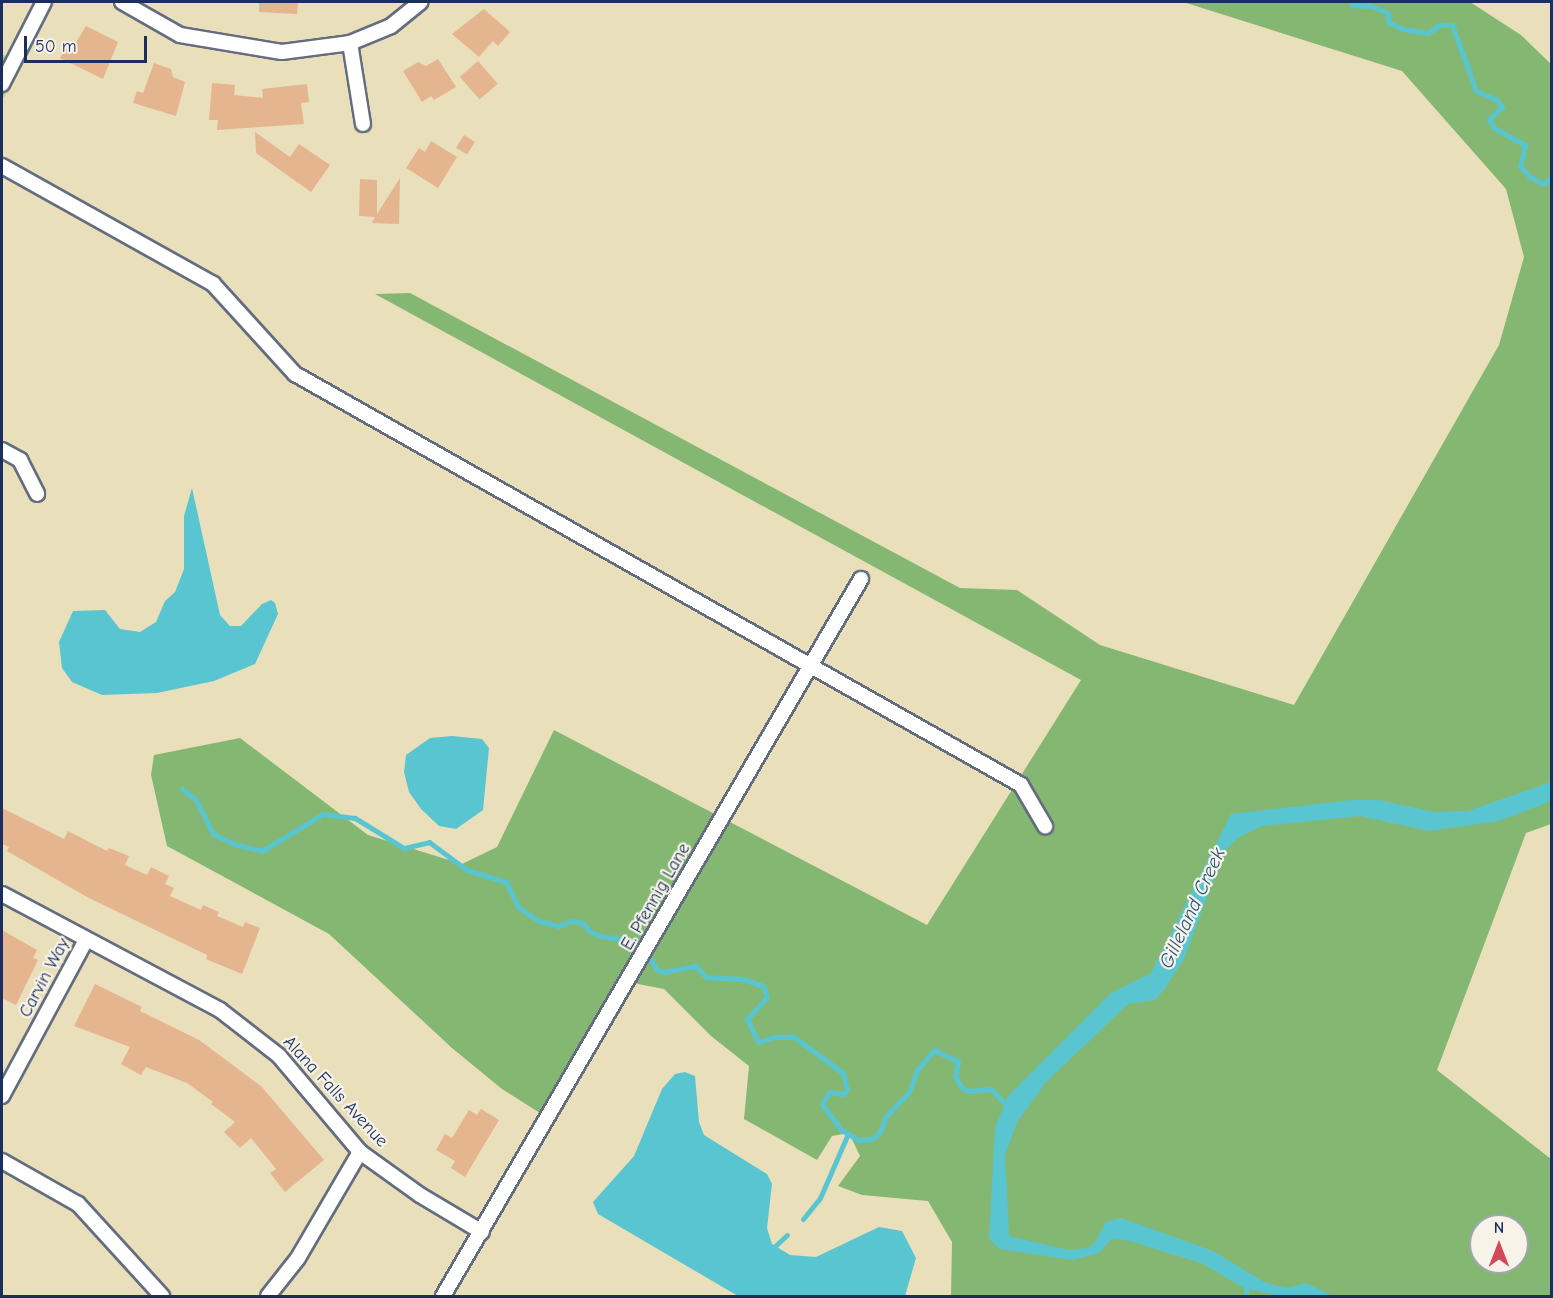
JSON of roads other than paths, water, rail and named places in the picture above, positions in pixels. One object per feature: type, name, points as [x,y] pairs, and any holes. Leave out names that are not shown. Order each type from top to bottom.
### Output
[{"type":"street","points":[[2,84],[44,2]]},
{"type":"street","points":[[122,2],[180,35],[282,52],[350,43],[391,26],[421,2]]},
{"type":"street","points":[[350,43],[363,123]]},
{"type":"street","points":[[2,166],[213,284],[245,315],[295,374],[1021,785],[1045,826]]},
{"type":"street","points":[[2,450],[20,460],[37,494]]},
{"type":"street","name":"E. Pfennig Lane","points":[[443,1296],[861,579]]},
{"type":"street","name":"Alana Falls Avenue","points":[[2,894],[220,1011],[279,1056],[360,1152],[420,1195],[482,1232]]},
{"type":"street","name":"Carvin Way","points":[[2,1096],[86,940]]},
{"type":"street","points":[[268,1296],[298,1258],[360,1152]]},
{"type":"street","points":[[2,1161],[78,1204],[162,1296]]},
{"type":"water","points":[[192,488],[220,615],[230,626],[241,626],[262,604],[271,600],[275,603],[278,614],[255,664],[214,681],[157,693],[102,695],[72,682],[62,668],[59,642],[73,611],[105,610],[120,629],[140,632],[156,622],[165,601],[175,592],[184,569],[184,516]]},
{"type":"water","points":[[452,736],[482,739],[489,748],[483,810],[456,829],[439,826],[421,809],[409,792],[404,772],[406,755],[430,738]]},
{"type":"water","name":"Gilleland Creek","points":[[1551,782],[1551,801],[1499,821],[1428,831],[1360,816],[1261,826],[1238,838],[1224,851],[1184,959],[1164,990],[1155,1000],[1128,1004],[1046,1082],[1017,1122],[1005,1155],[1009,1236],[1069,1250],[1088,1248],[1095,1242],[1106,1222],[1121,1218],[1213,1251],[1264,1282],[1286,1288],[1306,1283],[1333,1296],[1280,1296],[1244,1288],[1201,1263],[1126,1240],[1111,1239],[1099,1253],[1073,1260],[1000,1249],[989,1239],[995,1128],[1008,1096],[1111,993],[1151,973],[1231,814],[1352,800],[1379,800],[1434,812],[1468,811]]},
{"type":"water","points":[[685,1072],[695,1076],[699,1122],[704,1135],[767,1174],[772,1184],[767,1228],[772,1244],[790,1255],[816,1257],[879,1227],[902,1231],[916,1258],[905,1296],[738,1296],[598,1214],[593,1202],[634,1156],[662,1089],[675,1074]]},
{"type":"waterway","points":[[1352,2],[1352,5],[1371,6],[1388,13],[1388,22],[1403,29],[1428,33],[1439,25],[1452,25],[1476,91],[1497,100],[1502,107],[1489,119],[1494,128],[1525,145],[1520,166],[1530,177],[1544,184],[1552,176]]},
{"type":"waterway","points":[[182,789],[196,800],[213,834],[237,845],[262,851],[323,814],[355,818],[404,848],[429,842],[467,870],[506,882],[518,907],[539,921],[558,926],[571,921],[583,923],[589,931],[601,936],[634,941],[645,949],[656,969],[664,972],[695,966],[706,977],[742,979],[763,986],[767,997],[747,1019],[758,1042],[773,1037],[794,1037],[843,1073],[847,1090],[843,1094],[829,1092],[822,1104],[840,1129],[858,1140],[872,1139],[880,1132],[886,1116],[909,1092],[918,1069],[934,1050],[958,1061],[955,1076],[961,1087],[968,1091],[991,1089],[1010,1109]]},
{"type":"waterway","points":[[803,1219],[820,1198],[847,1136]]},
{"type":"waterway","points":[[773,1248],[787,1235]]},
{"type":"waterway","points":[[1246,1283],[1246,1296]]}]
